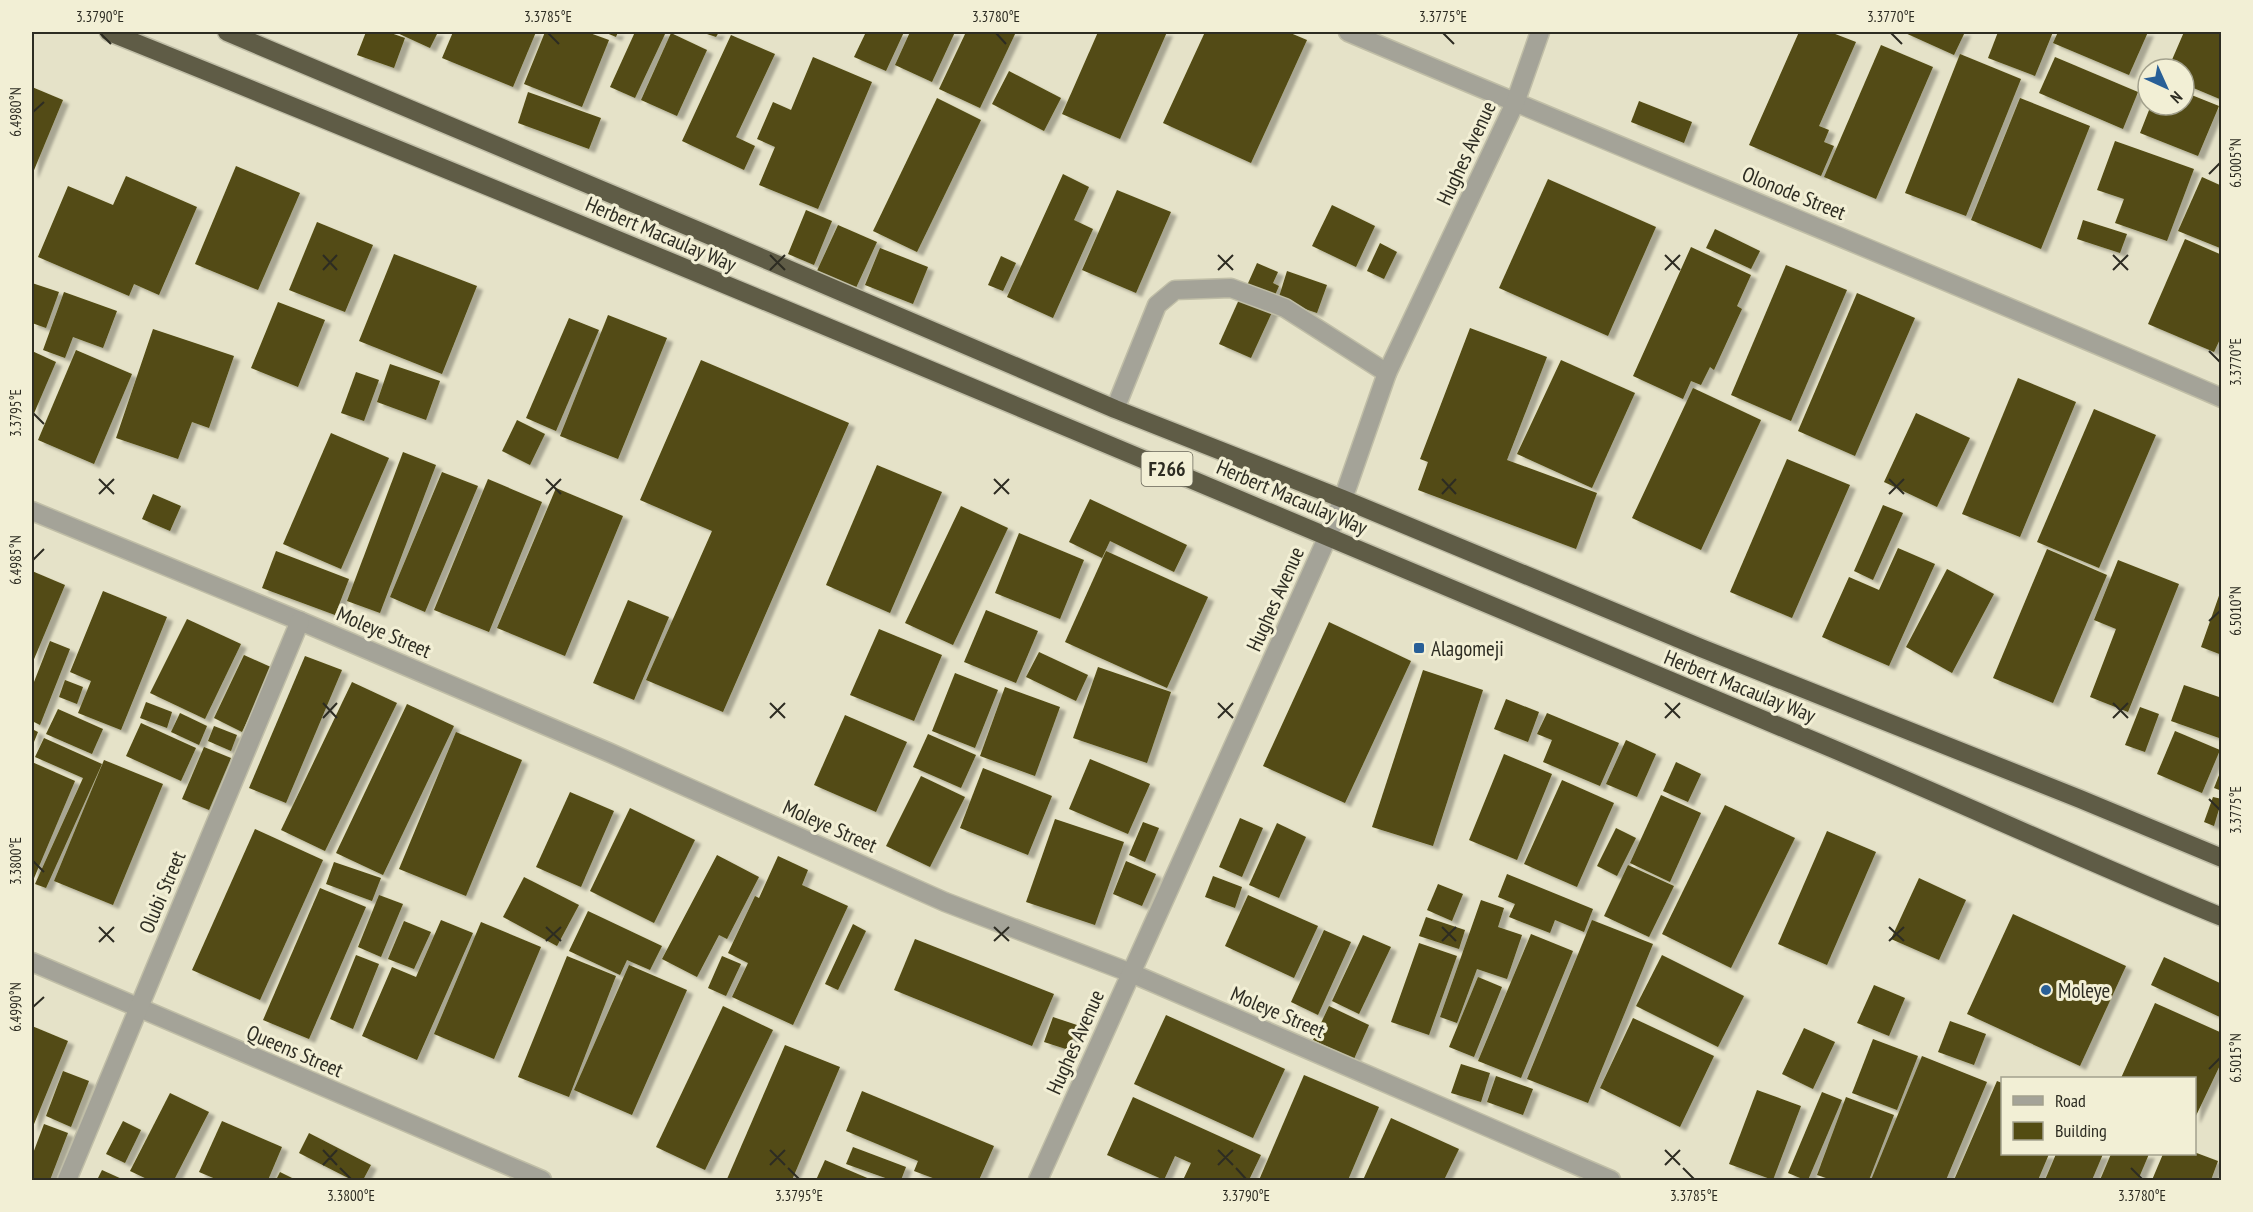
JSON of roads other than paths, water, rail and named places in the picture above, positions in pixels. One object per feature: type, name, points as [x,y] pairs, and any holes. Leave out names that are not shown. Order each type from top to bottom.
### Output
[{"type":"highway","name":"Herbert Macaulay Way","points":[[109,32],[676,264],[1328,536],[1607,656],[1836,750],[2222,917]]},
{"type":"highway","name":"Herbert Macaulay Way","points":[[227,32],[1115,409],[1343,499],[1701,648],[2222,858]]},
{"type":"street","name":"Olonode Street","points":[[1348,32],[2017,309],[2222,398]]},
{"type":"street","name":"Hughes Avenue","points":[[1038,1180],[1328,536],[1387,373],[1515,103],[1540,32]]},
{"type":"street","points":[[1115,409],[1157,305],[1175,290],[1231,288],[1285,308],[1387,373]]},
{"type":"street","name":"Moleye Street","points":[[32,511],[300,621],[597,748],[945,902],[1131,973],[1611,1180]]},
{"type":"street","name":"Olubi Street","points":[[67,1180],[300,621]]},
{"type":"street","name":"Queens Street","points":[[32,962],[542,1180]]},
{"type":"place","name":"Alagomeji","points":[[1419,648]]},
{"type":"place","name":"Moleye","points":[[2046,990]]}]
